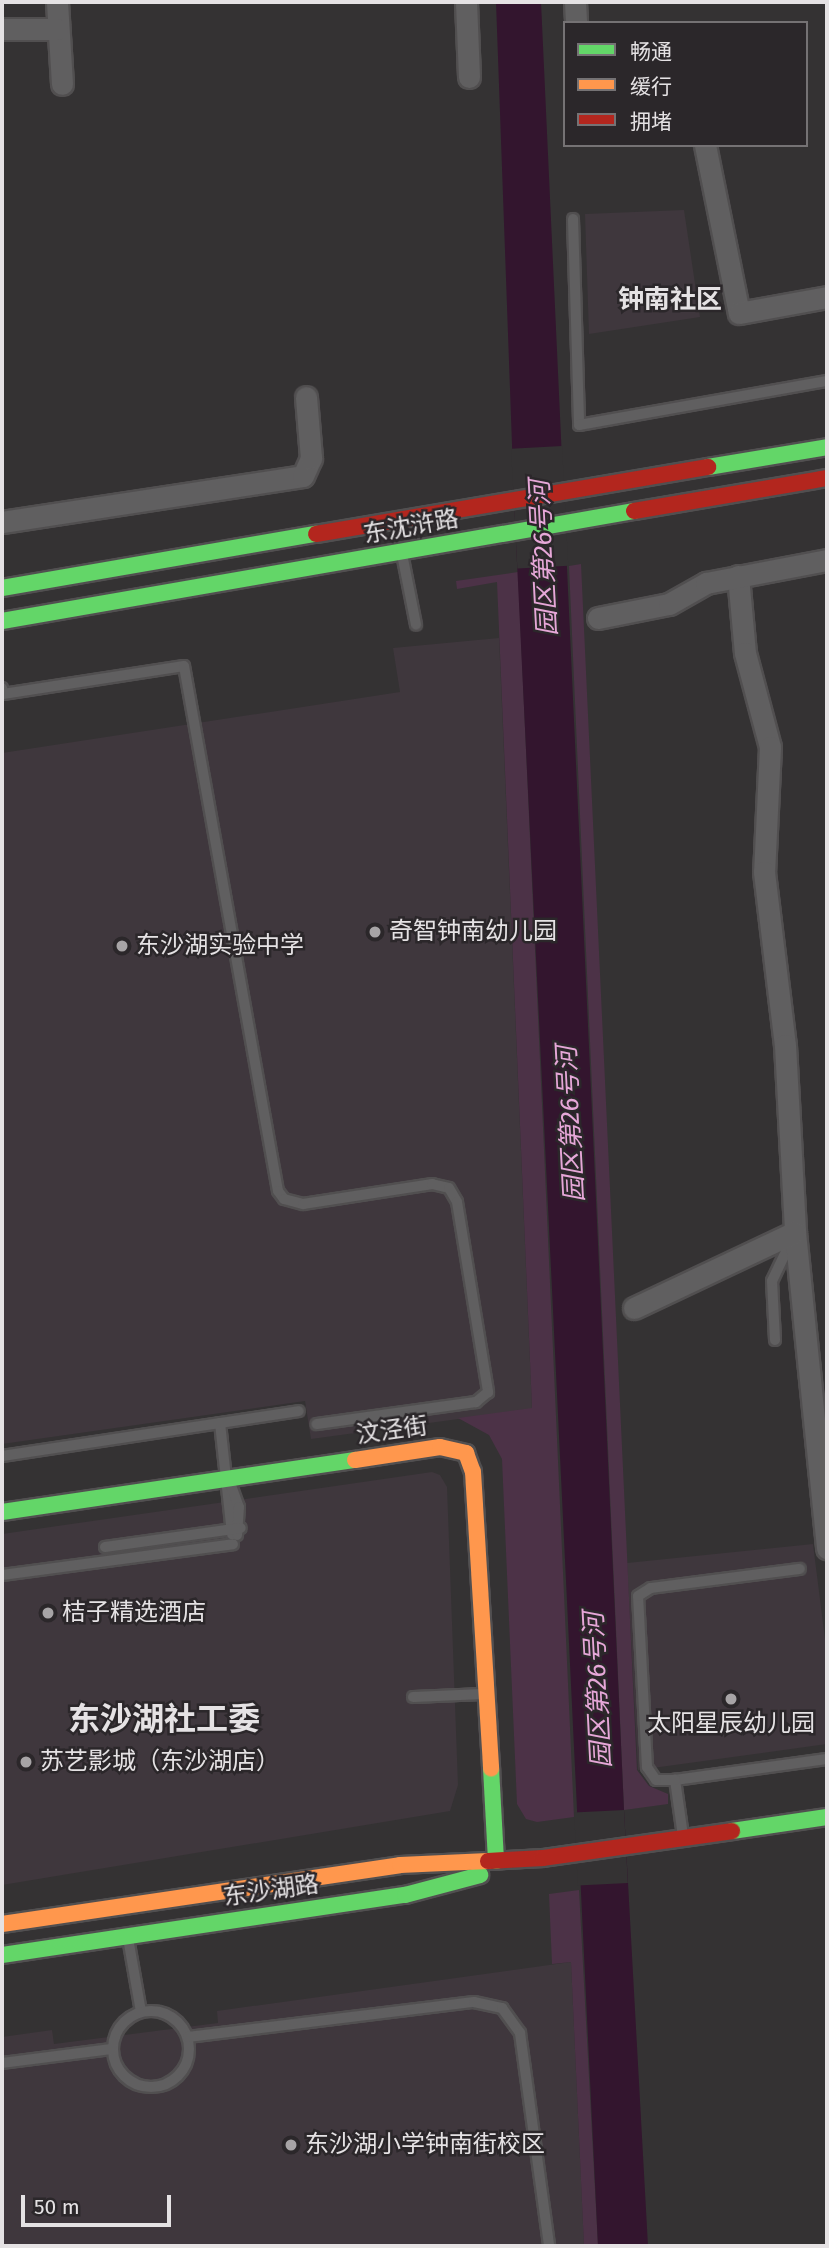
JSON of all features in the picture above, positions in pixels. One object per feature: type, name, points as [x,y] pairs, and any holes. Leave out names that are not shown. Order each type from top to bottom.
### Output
[{"type":"main road","name":"东沈浒路","points":[[2,588],[827,447]]},
{"type":"main road","name":"东沈浒路","points":[[2,621],[827,478]]},
{"type":"main road","name":"汶泾街","points":[[2,1512],[440,1447],[466,1452],[473,1472],[496,1861]]},
{"type":"main road","name":"东沙湖路","points":[[2,1924],[400,1865],[543,1858],[827,1817]]},
{"type":"main road","name":"东沙湖路","points":[[2,1955],[405,1895],[543,1858]]},
{"type":"street","points":[[57,2],[62,84]]},
{"type":"street","points":[[466,2],[469,77]]},
{"type":"street","points":[[575,2],[576,21]]},
{"type":"street","points":[[2,29],[57,29]]},
{"type":"street","points":[[705,147],[739,313],[827,297]]},
{"type":"street","points":[[2,522],[303,476],[311,458],[306,397]]},
{"type":"street","points":[[598,618],[669,604],[693,587],[827,560]]},
{"type":"street","points":[[738,576],[745,653],[770,747],[764,872],[785,1045],[795,1232],[827,1548]]},
{"type":"street","points":[[634,1308],[795,1232]]},
{"type":"lane","points":[[573,219],[579,425],[827,382]]},
{"type":"lane","points":[[402,552],[416,625]]},
{"type":"lane","points":[[2,688],[3,694],[184,666],[278,1191],[284,1199],[303,1204],[432,1184],[449,1188],[457,1202],[488,1392],[476,1402],[317,1424]]},
{"type":"lane","points":[[775,1340],[772,1281],[795,1232]]},
{"type":"lane","points":[[2,1456],[299,1411]]},
{"type":"lane","points":[[2,1575],[233,1544],[236,1529],[220,1423]]},
{"type":"lane","points":[[106,1547],[236,1529]]},
{"type":"lane","points":[[800,1569],[651,1588],[638,1596],[647,1767],[656,1780],[675,1780],[827,1759]]},
{"type":"lane","points":[[412,1697],[486,1694]]},
{"type":"lane","points":[[675,1780],[683,1839]]},
{"type":"lane","points":[[127,1936],[141,2012]]},
{"type":"lane","points":[[188,2038],[474,2002],[502,2008],[514,2018],[520,2033],[549,2246]]},
{"type":"lane","points":[[141,2012],[167,2014],[188,2038],[188,2062],[181,2074],[163,2086],[150,2088],[125,2078],[114,2062],[112,2049],[122,2024],[141,2012]]},
{"type":"lane","points":[[2,2063],[112,2049]]},
{"type":"shaded area","points":[[684,210],[700,317],[589,334],[585,214]]},
{"type":"shaded area","points":[[581,564],[637,1770],[649,1786],[668,1794],[668,1804],[624,1810],[569,566]]},
{"type":"shaded area","points":[[518,572],[574,1817],[537,1822],[526,1819],[517,1804],[502,1459],[489,1435],[458,1418],[532,1408],[497,582],[457,589],[456,581]]},
{"type":"shaded area","name":"东沙湖实验中学","points":[[499,638],[532,1409],[311,1439],[305,1401],[2,1444],[2,753],[400,692],[393,648]]},
{"type":"shaded area","points":[[432,1472],[440,1475],[447,1487],[458,1785],[450,1811],[2,1885],[2,1534]]},
{"type":"shaded area","name":"太阳星辰幼儿园","points":[[813,1544],[827,1655],[827,1744],[638,1770],[627,1563]]},
{"type":"shaded area","points":[[579,1890],[598,2246],[584,2246],[571,1962],[552,1964],[549,1894]]},
{"type":"shaded area","name":"东沙湖小学钟南街校区","points":[[571,1962],[584,2246],[2,2246],[2,2037],[52,2030],[54,2044],[218,2023],[217,2011]]},
{"type":"water","name":"园区第26号河","points":[[496,2],[541,2],[624,1810],[648,2246],[598,2246],[514,500]]},
{"type":"pier","points":[[562,446],[568,566],[517,569],[511,449]]},
{"type":"pier","points":[[624,1810],[628,1883],[578,1886],[574,1813]]},
{"type":"traffic: fast","points":[[708,467],[827,447]]},
{"type":"traffic: fast","points":[[2,621],[634,511]]},
{"type":"traffic: fast","points":[[2,588],[316,534]]},
{"type":"traffic: fast","points":[[2,1512],[355,1460]]},
{"type":"traffic: fast","points":[[491,1768],[496,1861]]},
{"type":"traffic: fast","points":[[732,1831],[827,1817]]},
{"type":"traffic: fast","points":[[2,1955],[405,1895],[480,1875]]},
{"type":"traffic: slow","points":[[355,1460],[440,1447],[466,1453],[473,1472],[491,1768]]},
{"type":"traffic: slow","points":[[2,1924],[400,1865],[488,1861]]},
{"type":"traffic: jam","points":[[316,534],[708,467]]},
{"type":"traffic: jam","points":[[634,511],[827,478]]},
{"type":"traffic: jam","points":[[488,1861],[543,1858],[732,1831]]},
{"type":"place","name":"奇智钟南幼儿园","points":[[375,932]]},
{"type":"place","name":"东沙湖实验中学","points":[[122,946]]},
{"type":"place","name":"桔子精选酒店","points":[[48,1613]]},
{"type":"place","name":"太阳星辰幼儿园","points":[[731,1699]]},
{"type":"place","name":"苏艺影城（东沙湖店）","points":[[26,1762]]},
{"type":"place","name":"东沙湖小学钟南街校区","points":[[291,2145]]},
{"type":"district","name":"钟南社区","points":[[670,300]]},
{"type":"district","name":"东沙湖社工委","points":[[164,1719]]}]
